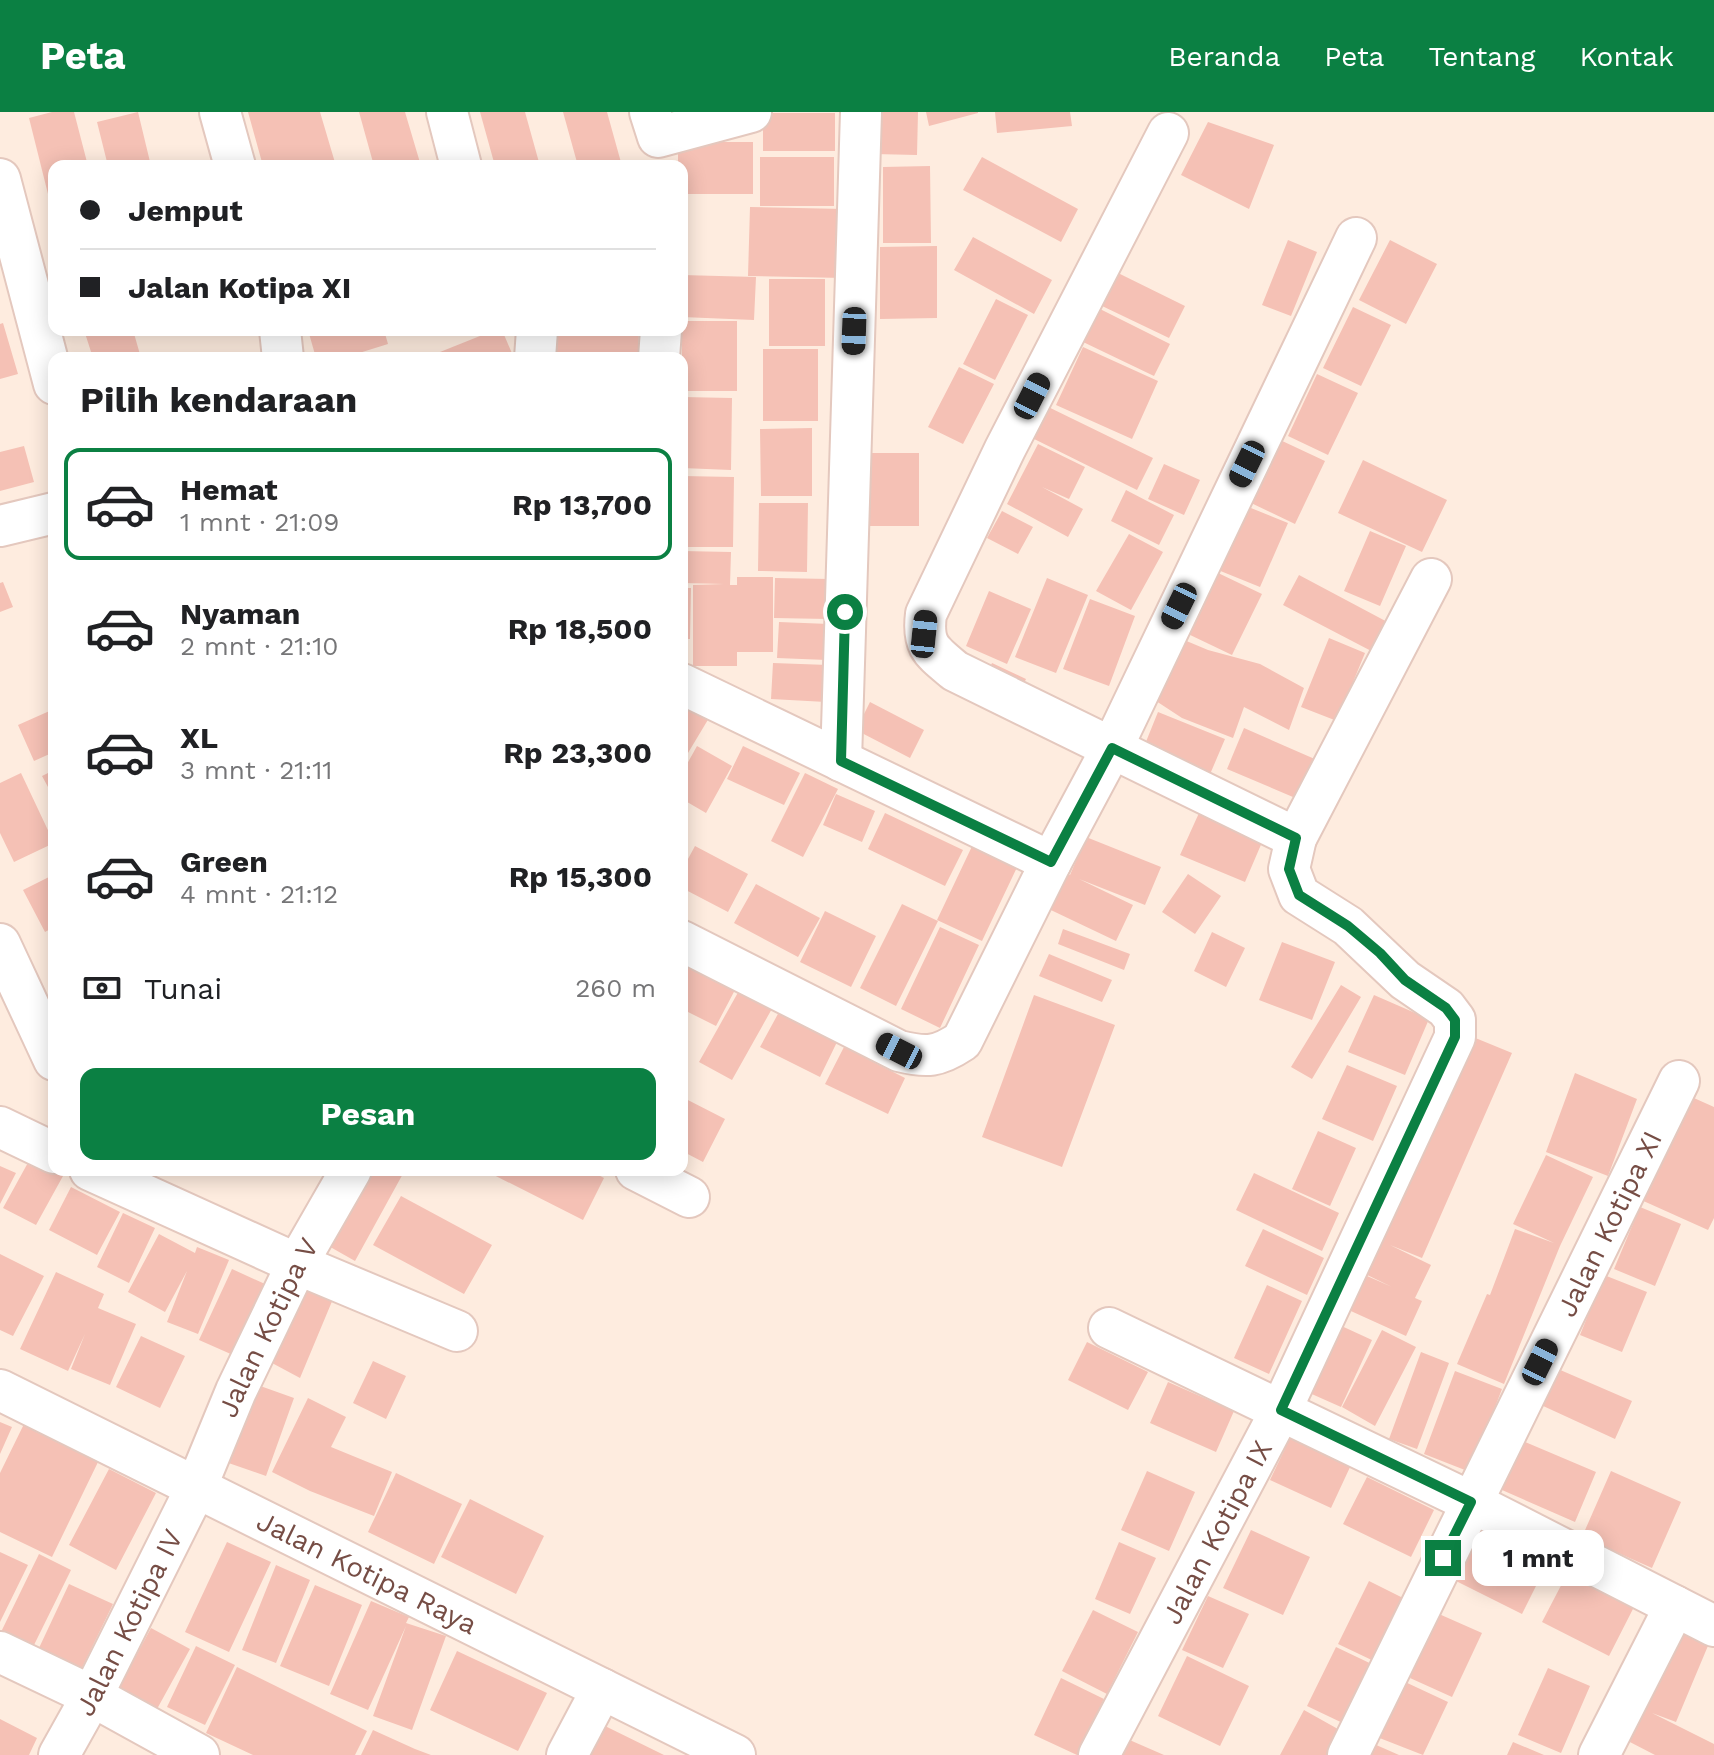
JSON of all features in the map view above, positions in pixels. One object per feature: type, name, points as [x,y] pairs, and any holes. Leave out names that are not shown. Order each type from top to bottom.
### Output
[{"type":"street","points":[[220,112],[233,160]]},
{"type":"street","points":[[447,112],[459,160]]},
{"type":"street","points":[[656,138],[751,112]]},
{"type":"street","points":[[841,761],[861,112]]},
{"type":"street","points":[[1168,133],[1005,449],[926,614],[924,634],[934,654],[955,671],[1296,838],[1431,579]]},
{"type":"street","points":[[0,179],[15,301],[48,371]]},
{"type":"street","points":[[688,944],[899,1051],[921,1056],[942,1054],[962,1041],[1112,748],[1356,238]]},
{"type":"street","points":[[0,526],[48,517]]},
{"type":"street","points":[[688,687],[1051,862]]},
{"type":"street","name":"Jalan Kotipa IX","points":[[1099,1755],[1281,1410],[1455,1037],[1455,1020],[1446,1008],[1405,980],[1380,953],[1348,926],[1299,895],[1289,869],[1296,838]]},
{"type":"street","points":[[0,944],[48,1047]]},
{"type":"street","name":"Jalan Kotipa XI","points":[[1348,1755],[1679,1081]]},
{"type":"street","points":[[0,1127],[48,1150]]},
{"type":"street","points":[[103,1176],[297,1264],[457,1331]]},
{"type":"street","name":"Jalan Kotipa V","points":[[196,1488],[236,1391],[297,1264],[348,1176]]},
{"type":"street","points":[[648,1176],[689,1197]]},
{"type":"street","points":[[1109,1328],[1471,1502],[1714,1626]]},
{"type":"street","name":"Jalan Kotipa Raya","points":[[0,1390],[735,1755]]},
{"type":"street","name":"Jalan Kotipa IV","points":[[59,1755],[92,1696],[196,1488]]},
{"type":"street","points":[[1599,1755],[1675,1606]]},
{"type":"street","points":[[0,1652],[92,1696],[199,1755]]},
{"type":"street","points":[[567,1755],[602,1689]]},
{"type":"building","points":[[52,112],[74,112],[86,160],[48,160],[48,194],[29,118]]},
{"type":"building","points":[[138,112],[150,160],[106,160],[97,122]]},
{"type":"building","points":[[248,112],[320,112],[334,160],[261,160]]},
{"type":"building","points":[[359,112],[405,112],[419,160],[372,160]]},
{"type":"building","points":[[480,112],[525,112],[538,160],[493,160]]},
{"type":"building","points":[[563,112],[607,112],[620,160],[576,160]]},
{"type":"building","points":[[874,112],[918,112],[917,155],[874,154]]},
{"type":"building","points":[[926,112],[978,112],[978,113],[929,126]]},
{"type":"building","points":[[995,112],[1070,112],[1072,126],[997,133]]},
{"type":"building","points":[[763,113],[835,113],[835,151],[763,151]]},
{"type":"building","points":[[1208,122],[1274,145],[1249,209],[1181,175]]},
{"type":"building","points":[[678,142],[753,142],[753,194],[688,194],[688,160],[678,160]]},
{"type":"building","points":[[760,157],[834,157],[834,206],[760,206]]},
{"type":"building","points":[[982,157],[1078,209],[1061,242],[963,190]]},
{"type":"building","points":[[930,166],[931,243],[883,243],[883,167]]},
{"type":"building","points":[[750,207],[844,209],[843,278],[748,276]]},
{"type":"building","points":[[973,237],[1052,280],[1034,314],[954,270]]},
{"type":"building","points":[[1288,240],[1317,252],[1291,316],[1262,305]]},
{"type":"building","points":[[1390,240],[1437,264],[1406,324],[1359,300]]},
{"type":"building","points":[[937,246],[937,318],[880,319],[880,247]]},
{"type":"building","points":[[1116,272],[1185,306],[1169,338],[1100,305]]},
{"type":"building","points":[[688,275],[756,277],[754,320],[688,317]]},
{"type":"building","points":[[769,279],[825,279],[825,346],[769,346]]},
{"type":"building","points":[[996,299],[1028,315],[995,380],[963,364]]},
{"type":"building","points":[[1353,307],[1391,325],[1361,386],[1323,368]]},
{"type":"building","points":[[1098,308],[1170,344],[1154,376],[1081,341]]},
{"type":"building","points":[[688,321],[737,321],[737,391],[688,391],[688,352],[682,352],[682,336],[688,336]]},
{"type":"building","points":[[3,323],[18,374],[0,379],[0,324]]},
{"type":"building","points":[[86,336],[135,336],[139,352],[91,352]]},
{"type":"building","points":[[310,336],[386,336],[388,344],[362,352],[314,352]]},
{"type":"building","points":[[480,336],[505,336],[511,352],[440,352]]},
{"type":"building","points":[[544,336],[639,336],[638,352],[542,352]]},
{"type":"building","points":[[1083,347],[1158,381],[1132,439],[1056,405]]},
{"type":"building","points":[[763,349],[818,349],[818,421],[763,421]]},
{"type":"building","points":[[959,367],[994,384],[963,444],[928,427]]},
{"type":"building","points":[[1317,374],[1358,393],[1328,455],[1288,436]]},
{"type":"building","points":[[688,397],[732,398],[731,470],[688,468]]},
{"type":"building","points":[[1036,401],[1153,458],[1137,490],[1020,432]]},
{"type":"building","points":[[812,428],[812,496],[761,496],[760,429]]},
{"type":"building","points":[[1278,439],[1325,461],[1295,524],[1249,502]]},
{"type":"building","points":[[1038,444],[1085,467],[1069,499],[1042,487],[1083,509],[1068,537],[1007,504]]},
{"type":"building","points":[[24,446],[34,482],[0,491],[0,452]]},
{"type":"building","points":[[868,453],[919,453],[919,526],[868,526]]},
{"type":"building","points":[[1363,460],[1447,500],[1422,552],[1338,513]]},
{"type":"building","points":[[1164,464],[1200,480],[1184,515],[1148,499]]},
{"type":"building","points":[[688,476],[734,477],[733,547],[688,547]]},
{"type":"building","points":[[1126,490],[1174,515],[1159,545],[1111,521]]},
{"type":"building","points":[[759,503],[808,503],[807,572],[758,571]]},
{"type":"building","points":[[1246,506],[1288,523],[1260,587],[1218,570]]},
{"type":"building","points":[[1002,511],[1033,527],[1018,554],[987,538]]},
{"type":"building","points":[[1370,531],[1406,546],[1380,606],[1344,591]]},
{"type":"building","points":[[1129,534],[1163,552],[1131,610],[1096,591]]},
{"type":"building","points":[[688,551],[731,552],[730,585],[737,585],[737,577],[773,577],[773,652],[737,652],[737,666],[693,666],[693,585],[724,584],[688,583]]},
{"type":"building","points":[[1216,572],[1262,594],[1232,655],[1186,633]]},
{"type":"building","points":[[1299,575],[1393,625],[1377,654],[1283,605]]},
{"type":"building","points":[[775,578],[830,579],[828,619],[774,618]]},
{"type":"building","points":[[1047,578],[1088,595],[1056,673],[1015,657]]},
{"type":"building","points":[[3,582],[13,607],[0,612],[0,583]]},
{"type":"building","points":[[688,588],[691,588],[688,639]]},
{"type":"building","points":[[989,591],[1031,609],[1007,664],[966,646]]},
{"type":"building","points":[[1090,599],[1135,616],[1109,686],[1063,669]]},
{"type":"building","points":[[779,622],[829,624],[827,660],[777,658]]},
{"type":"building","points":[[1177,637],[1208,650],[1260,664],[1304,688],[1289,730],[1244,707],[1233,738],[1182,718],[1153,699]]},
{"type":"building","points":[[1329,638],[1365,653],[1337,721],[1301,707]]},
{"type":"building","points":[[773,663],[828,665],[826,702],[771,699]]},
{"type":"building","points":[[992,663],[1026,679],[1018,696],[984,681]]},
{"type":"building","points":[[688,694],[715,708],[688,753]]},
{"type":"building","points":[[870,702],[924,730],[910,758],[856,730]]},
{"type":"building","points":[[48,712],[48,755],[34,761],[18,725]]},
{"type":"building","points":[[1158,712],[1225,739],[1205,786],[1139,759]]},
{"type":"building","points":[[1244,728],[1317,760],[1300,800],[1227,769]]},
{"type":"building","points":[[697,746],[732,766],[706,813],[688,802],[688,762]]},
{"type":"building","points":[[743,746],[800,773],[784,805],[727,779]]},
{"type":"building","points":[[21,773],[48,830],[48,846],[14,862],[0,833],[0,783]]},
{"type":"building","points":[[48,773],[48,787],[42,776]]},
{"type":"building","points":[[805,773],[838,789],[803,857],[771,841]]},
{"type":"building","points":[[836,794],[875,811],[862,842],[823,825]]},
{"type":"building","points":[[885,813],[963,850],[945,886],[868,849]]},
{"type":"building","points":[[1199,813],[1263,840],[1245,882],[1180,855]]},
{"type":"building","points":[[1086,837],[1161,867],[1145,905],[1079,879],[1133,905],[1116,941],[1034,902],[1052,866],[1070,875]]},
{"type":"building","points":[[975,840],[1020,861],[982,941],[937,920]]},
{"type":"building","points":[[695,846],[748,874],[728,912],[688,891],[688,859]]},
{"type":"building","points":[[1188,874],[1221,896],[1195,934],[1162,912]]},
{"type":"building","points":[[48,878],[48,930],[45,932],[23,890]]},
{"type":"building","points":[[756,884],[820,918],[798,957],[734,923]]},
{"type":"building","points":[[902,904],[938,921],[896,1006],[860,988]]},
{"type":"building","points":[[825,911],[876,936],[851,987],[800,962]]},
{"type":"building","points":[[940,927],[979,945],[940,1028],[901,1009]]},
{"type":"building","points":[[1063,929],[1130,954],[1124,970],[1058,944]]},
{"type":"building","points":[[1212,932],[1245,948],[1226,987],[1194,971]]},
{"type":"building","points":[[1282,942],[1335,962],[1312,1020],[1259,1000]]},
{"type":"building","points":[[1049,954],[1112,980],[1102,1002],[1039,976]]},
{"type":"building","points":[[688,963],[736,988],[716,1026],[688,1012]]},
{"type":"building","points":[[745,980],[778,998],[732,1080],[699,1062]]},
{"type":"building","points":[[1341,985],[1361,997],[1312,1079],[1291,1067]]},
{"type":"building","points":[[1034,995],[1115,1025],[1062,1167],[982,1137]]},
{"type":"building","points":[[1374,995],[1429,1019],[1405,1075],[1348,1052]]},
{"type":"building","points":[[779,1012],[837,1042],[820,1077],[760,1047]]},
{"type":"building","points":[[1473,1037],[1512,1053],[1422,1258],[1390,1245],[1431,1265],[1415,1298],[1422,1301],[1406,1336],[1342,1307],[1358,1272],[1392,1287],[1359,1271],[1414,1172]]},
{"type":"building","points":[[844,1047],[905,1078],[888,1114],[825,1084]]},
{"type":"building","points":[[1347,1065],[1397,1086],[1373,1141],[1322,1119]]},
{"type":"building","points":[[1575,1073],[1637,1099],[1608,1176],[1546,1152]]},
{"type":"building","points":[[1685,1094],[1714,1107],[1714,1218],[1708,1230],[1639,1199]]},
{"type":"building","points":[[688,1100],[725,1119],[703,1162],[688,1154]]},
{"type":"building","points":[[1318,1131],[1356,1148],[1330,1206],[1292,1189]]},
{"type":"building","points":[[1546,1155],[1593,1177],[1560,1246],[1504,1384],[1457,1364],[1487,1294],[1490,1295],[1515,1229],[1554,1243],[1513,1224]]},
{"type":"building","points":[[30,1159],[48,1168],[48,1176],[63,1176],[36,1225],[3,1208]]},
{"type":"building","points":[[0,1166],[16,1173],[0,1204]]},
{"type":"building","points":[[1254,1173],[1339,1213],[1322,1251],[1236,1210]]},
{"type":"building","points":[[354,1176],[402,1176],[355,1261],[318,1240]]},
{"type":"building","points":[[496,1176],[600,1176],[604,1178],[583,1220]]},
{"type":"building","points":[[71,1187],[120,1212],[97,1255],[49,1230]]},
{"type":"building","points":[[401,1196],[492,1245],[464,1294],[373,1245]]},
{"type":"building","points":[[1640,1207],[1681,1224],[1655,1286],[1614,1269]]},
{"type":"building","points":[[123,1213],[155,1228],[129,1283],[97,1267]]},
{"type":"building","points":[[1263,1229],[1324,1258],[1307,1295],[1245,1266]]},
{"type":"building","points":[[159,1234],[195,1253],[197,1247],[229,1260],[198,1334],[167,1322],[187,1271],[165,1312],[128,1292]]},
{"type":"building","points":[[0,1254],[44,1276],[13,1336],[0,1330]]},
{"type":"building","points":[[232,1269],[265,1284],[233,1355],[199,1340]]},
{"type":"building","points":[[304,1271],[338,1287],[300,1378],[259,1356]]},
{"type":"building","points":[[56,1272],[104,1294],[98,1308],[136,1324],[110,1385],[71,1369],[85,1334],[68,1371],[20,1349]]},
{"type":"building","points":[[1604,1275],[1647,1292],[1622,1352],[1580,1335]]},
{"type":"building","points":[[1267,1285],[1302,1301],[1269,1374],[1234,1358]]},
{"type":"building","points":[[1335,1323],[1372,1340],[1341,1407],[1305,1391]]},
{"type":"building","points":[[1382,1330],[1416,1347],[1375,1426],[1342,1407]]},
{"type":"building","points":[[141,1336],[185,1356],[160,1408],[116,1387]]},
{"type":"building","points":[[1087,1342],[1148,1372],[1128,1410],[1068,1380]]},
{"type":"building","points":[[1421,1352],[1449,1363],[1417,1449],[1389,1439]]},
{"type":"building","points":[[373,1361],[406,1376],[386,1419],[353,1403]]},
{"type":"building","points":[[1558,1369],[1632,1401],[1615,1439],[1541,1405]]},
{"type":"building","points":[[1455,1371],[1502,1389],[1470,1472],[1424,1454]]},
{"type":"building","points":[[246,1381],[294,1398],[266,1476],[217,1459]]},
{"type":"building","points":[[1168,1382],[1234,1411],[1216,1452],[1150,1423]]},
{"type":"building","points":[[308,1398],[346,1417],[331,1447],[392,1472],[374,1516],[272,1472]]},
{"type":"building","points":[[0,1422],[12,1427],[0,1454]]},
{"type":"building","points":[[24,1424],[99,1460],[52,1557],[0,1532],[0,1473]]},
{"type":"building","points":[[1291,1436],[1351,1465],[1331,1508],[1270,1480]]},
{"type":"building","points":[[1523,1441],[1596,1472],[1575,1522],[1502,1490]]},
{"type":"building","points":[[109,1469],[156,1493],[116,1570],[69,1545]]},
{"type":"building","points":[[1147,1471],[1195,1492],[1169,1551],[1121,1530]]},
{"type":"building","points":[[1611,1471],[1681,1502],[1652,1568],[1582,1537]]},
{"type":"building","points":[[396,1473],[462,1504],[434,1564],[368,1532]]},
{"type":"building","points":[[1367,1477],[1434,1510],[1411,1557],[1343,1524]]},
{"type":"building","points":[[470,1499],[544,1536],[516,1594],[441,1557]]},
{"type":"building","points":[[1251,1530],[1310,1557],[1283,1615],[1223,1588]]},
{"type":"building","points":[[1476,1534],[1545,1568],[1522,1614],[1454,1580]]},
{"type":"building","points":[[227,1542],[271,1562],[229,1652],[185,1632]]},
{"type":"building","points":[[1119,1542],[1156,1558],[1130,1614],[1095,1599]]},
{"type":"building","points":[[0,1552],[28,1565],[0,1622]]},
{"type":"building","points":[[39,1554],[71,1570],[33,1647],[1,1632]]},
{"type":"building","points":[[276,1565],[310,1580],[276,1663],[242,1650]]},
{"type":"building","points":[[1568,1572],[1635,1605],[1609,1656],[1542,1622]]},
{"type":"building","points":[[1369,1581],[1409,1601],[1378,1663],[1338,1644]]},
{"type":"building","points":[[69,1584],[113,1604],[82,1668],[39,1648]]},
{"type":"building","points":[[315,1585],[362,1605],[329,1686],[280,1666]]},
{"type":"building","points":[[1208,1596],[1249,1614],[1223,1668],[1182,1650]]},
{"type":"building","points":[[371,1601],[409,1617],[406,1623],[446,1636],[412,1730],[373,1716],[406,1626],[368,1710],[330,1694]]},
{"type":"building","points":[[1093,1610],[1138,1632],[1107,1694],[1062,1671]]},
{"type":"building","points":[[1439,1614],[1482,1633],[1452,1697],[1410,1678]]},
{"type":"building","points":[[1676,1627],[1710,1641],[1676,1722],[1652,1713],[1714,1744],[1714,1755],[1655,1755],[1626,1740]]},
{"type":"building","points":[[151,1628],[190,1649],[157,1709],[118,1689]]},
{"type":"building","points":[[196,1646],[235,1665],[205,1725],[167,1707]]},
{"type":"building","points":[[1336,1647],[1380,1668],[1351,1727],[1307,1706]]},
{"type":"building","points":[[457,1651],[547,1693],[518,1751],[430,1710]]},
{"type":"building","points":[[1187,1656],[1249,1686],[1220,1746],[1158,1716]]},
{"type":"building","points":[[237,1667],[367,1731],[355,1755],[253,1755],[206,1733]]},
{"type":"building","points":[[1548,1668],[1590,1686],[1561,1753],[1518,1735]]},
{"type":"building","points":[[1061,1678],[1104,1699],[1077,1755],[1034,1735]]},
{"type":"building","points":[[1403,1681],[1448,1702],[1423,1755],[1377,1737]]},
{"type":"building","points":[[1304,1710],[1345,1733],[1333,1755],[1280,1755]]},
{"type":"building","points":[[0,1719],[37,1738],[29,1755],[0,1755]]},
{"type":"building","points":[[603,1725],[664,1755],[588,1755]]},
{"type":"building","points":[[373,1730],[415,1749],[431,1755],[361,1755]]},
{"type":"building","points":[[1125,1738],[1164,1755],[1117,1755]]},
{"type":"building","points":[[1513,1742],[1544,1755],[1507,1755]]},
{"type":"building","points":[[1374,1744],[1399,1755],[1369,1755]]},
{"type":"route","points":[[845,612],[841,761],[1051,862],[1112,748],[1296,838],[1289,869],[1299,895],[1348,926],[1380,953],[1405,980],[1446,1008],[1455,1020],[1455,1037],[1281,1410],[1471,1502],[1443,1558]]}]
